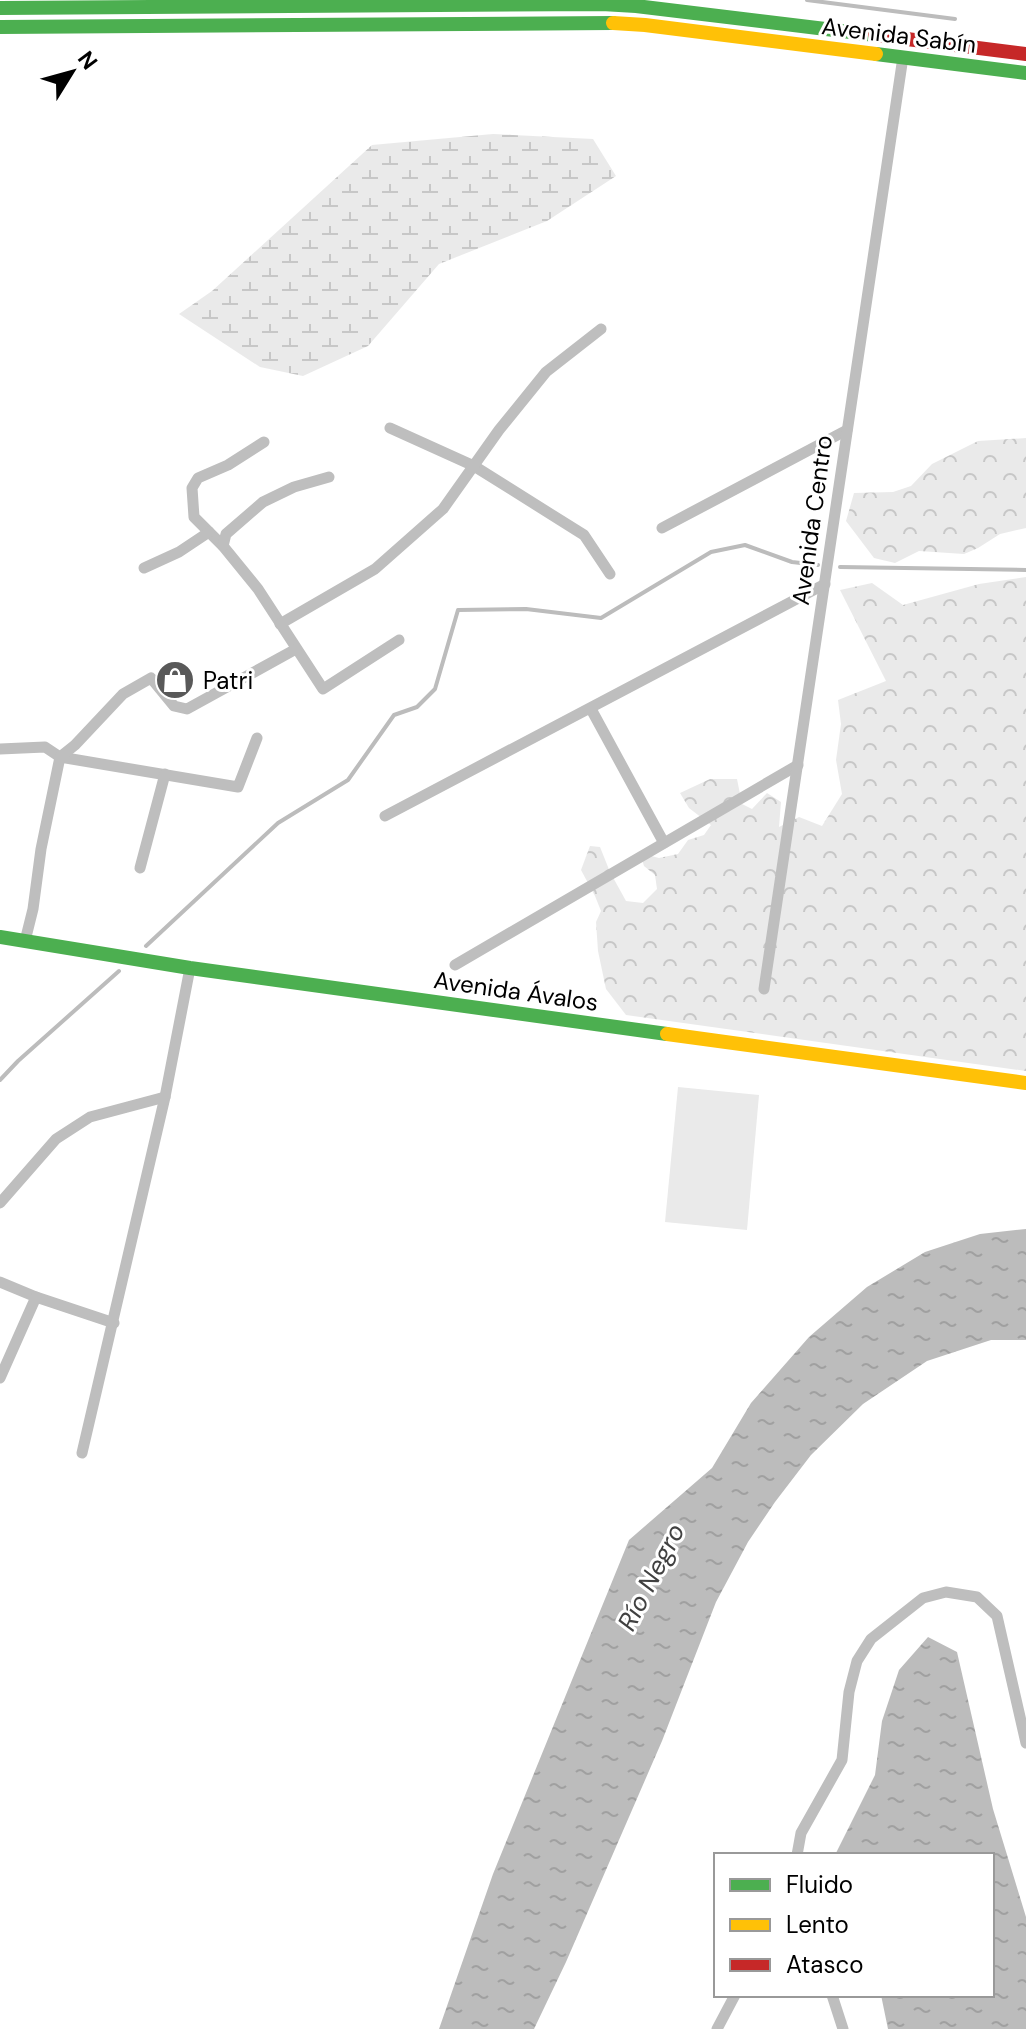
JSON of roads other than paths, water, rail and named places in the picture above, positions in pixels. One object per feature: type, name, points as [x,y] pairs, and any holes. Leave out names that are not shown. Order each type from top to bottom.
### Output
[{"type":"main road","name":"Avenida Sabín","points":[[0,8],[625,5],[1026,54]]},
{"type":"main road","name":"Avenida Sabín","points":[[0,27],[600,22],[1026,73]]},
{"type":"main road","name":"Avenida Ávalos","points":[[0,937],[190,968],[1026,1083]]},
{"type":"street","name":"Avenida Centro","points":[[764,989],[903,57]]},
{"type":"street","points":[[280,624],[375,569],[443,509],[499,430],[546,372],[601,329]]},
{"type":"street","points":[[390,428],[474,466],[584,535],[610,574]]},
{"type":"street","points":[[662,528],[847,430]]},
{"type":"street","points":[[264,442],[228,465],[198,478],[192,488],[194,517],[223,546],[258,589],[323,689],[399,640]]},
{"type":"street","points":[[223,546],[226,534],[263,502],[294,487],[329,477]]},
{"type":"street","points":[[144,568],[179,552],[209,532]]},
{"type":"street","points":[[385,816],[825,584]]},
{"type":"street","points":[[25,941],[60,757],[123,694],[151,678],[174,706],[187,709],[296,649]]},
{"type":"street","points":[[591,709],[664,843]]},
{"type":"street","points":[[0,749],[45,747],[60,757],[238,787],[257,738]]},
{"type":"street","points":[[455,965],[798,765]]},
{"type":"street","points":[[140,868],[165,774]]},
{"type":"street","points":[[82,1453],[165,1097],[190,968]]},
{"type":"street","points":[[0,1203],[56,1139],[90,1117],[165,1097]]},
{"type":"street","points":[[0,1282],[114,1323]]},
{"type":"street","points":[[0,1378],[36,1297]]},
{"type":"street","points":[[797,1853],[801,1833],[842,1760],[849,1692],[857,1661],[871,1639],[923,1598],[946,1592],[977,1597],[997,1616],[1026,1743]]},
{"type":"street","points":[[717,2029],[734,1997]]},
{"type":"street","points":[[833,1997],[843,2029]]},
{"type":"water","name":"Río Negro","points":[[1026,1229],[1026,1340],[991,1340],[927,1361],[863,1404],[811,1455],[748,1542],[716,1602],[662,1741],[534,2029],[439,2029],[493,1874],[629,1540],[712,1468],[751,1403],[809,1337],[867,1287],[925,1252],[980,1234]]},
{"type":"water","points":[[928,1637],[957,1652],[993,1809],[1026,1917],[1026,2029],[888,2029],[881,1997],[994,1997],[994,1853],[836,1853],[875,1775],[882,1721],[899,1670]]},
{"type":"waterway","points":[[807,0],[955,19]]},
{"type":"waterway","points":[[146,946],[278,823],[348,780],[394,715],[417,707],[435,689],[458,610],[526,609],[601,618],[711,552],[745,545],[792,562],[818,565]]},
{"type":"waterway","points":[[840,567],[1026,570]]},
{"type":"waterway","points":[[0,1080],[119,971]]},
{"type":"place","name":"Patri","points":[[175,680]]}]
